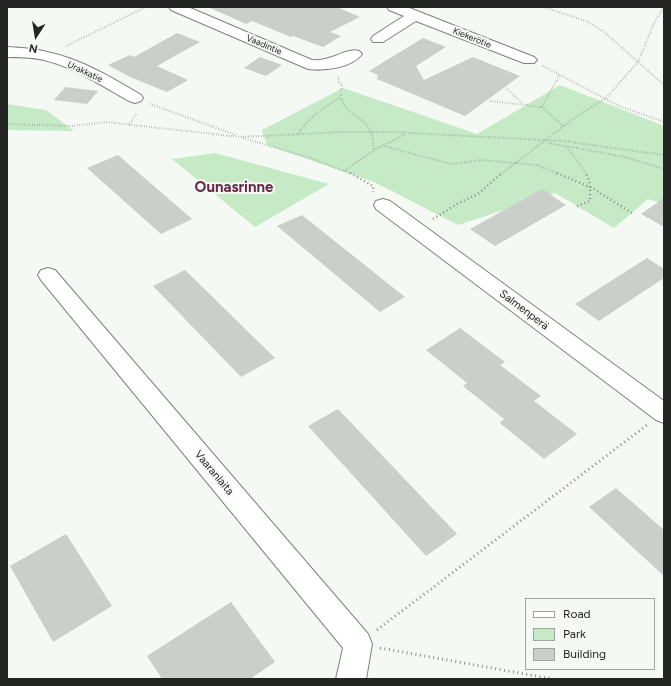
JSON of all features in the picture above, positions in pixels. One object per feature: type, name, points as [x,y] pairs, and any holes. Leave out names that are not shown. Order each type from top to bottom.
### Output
[{"type":"street","name":"Vaadintie","points":[[176,7],[278,52],[316,66]]},
{"type":"street","name":"Kiekerötie","points":[[394,7],[529,60]]},
{"type":"street","points":[[378,39],[415,15]]},
{"type":"street","name":"Urakkatie","points":[[7,52],[46,56],[91,73],[135,98]]},
{"type":"street","points":[[316,66],[341,61],[354,54]]},
{"type":"street","name":"Salmenperä","points":[[383,205],[663,414]]},
{"type":"street","name":"Vaaranlaita","points":[[48,275],[358,644]]},
{"type":"street","points":[[351,679],[358,644]]},
{"type":"path","points":[[46,56],[146,7]]},
{"type":"path","points":[[543,7],[581,19],[603,30],[664,85]]},
{"type":"path","points":[[418,230],[456,204],[478,194],[515,162],[564,127],[573,118],[606,98],[638,62],[654,23],[664,7]]},
{"type":"path","points":[[529,60],[560,74],[640,115],[664,122]]},
{"type":"path","points":[[316,66],[339,78],[339,82],[342,84],[341,97],[344,107],[371,132],[374,150]]},
{"type":"path","points":[[542,107],[560,74]]},
{"type":"path","points":[[507,89],[522,103]]},
{"type":"path","points":[[298,134],[304,123],[320,108],[341,97]]},
{"type":"path","points":[[135,98],[197,123],[324,162],[373,186],[374,193],[383,205]]},
{"type":"path","points":[[490,101],[522,103],[542,107],[564,127]]},
{"type":"path","points":[[7,124],[72,126],[106,122],[240,137],[371,132],[407,133],[563,141],[664,155]]},
{"type":"path","points":[[344,171],[374,150],[407,133]]},
{"type":"path","points":[[543,141],[625,157],[664,169]]},
{"type":"path","points":[[384,146],[451,164],[482,160],[537,165],[592,188],[632,213]]},
{"type":"path","points":[[566,146],[589,175],[592,188],[590,201],[577,206]]},
{"type":"path","points":[[358,644],[663,414]]},
{"type":"path","points":[[358,644],[553,679]]},
{"type":"green space","points":[[560,85],[664,126],[664,204],[648,199],[614,228],[555,193],[458,225],[374,182],[267,145],[262,130],[343,88],[477,134]]},
{"type":"green space","points":[[7,104],[46,110],[74,131],[7,130]]},
{"type":"green space","points":[[215,153],[329,184],[255,227],[172,159]]},
{"type":"building","points":[[208,7],[337,7],[360,17],[330,32],[341,36],[323,47],[293,36],[291,37],[252,21],[246,24]]},
{"type":"building","points":[[177,33],[200,42],[157,66],[188,80],[167,92],[130,77],[108,65],[130,55],[134,57]]},
{"type":"building","points":[[423,38],[446,47],[416,66],[424,80],[473,57],[520,76],[465,116],[377,79],[378,75],[369,71]]},
{"type":"building","points":[[260,57],[282,65],[266,76],[244,68]]},
{"type":"building","points":[[65,87],[98,91],[87,104],[54,100]]},
{"type":"building","points":[[118,155],[192,219],[161,234],[87,168]]},
{"type":"building","points":[[542,189],[566,205],[495,246],[470,229]]},
{"type":"building","points":[[664,198],[664,227],[641,214]]},
{"type":"building","points":[[302,215],[405,297],[380,312],[277,226]]},
{"type":"building","points":[[647,258],[664,269],[664,278],[599,321],[575,304]]},
{"type":"building","points":[[185,270],[275,358],[241,377],[153,286]]},
{"type":"building","points":[[460,328],[505,362],[500,365],[541,396],[534,401],[577,434],[544,459],[500,423],[504,419],[463,386],[467,383],[426,350]]},
{"type":"building","points":[[338,409],[457,534],[426,556],[308,426]]},
{"type":"building","points":[[616,488],[664,530],[664,576],[589,507]]},
{"type":"building","points":[[66,534],[112,606],[53,642],[10,566]]},
{"type":"building","points":[[231,602],[275,662],[250,679],[162,679],[147,656]]},
{"type":"district","name":"Ounasrinne","points":[[234,188]]}]
